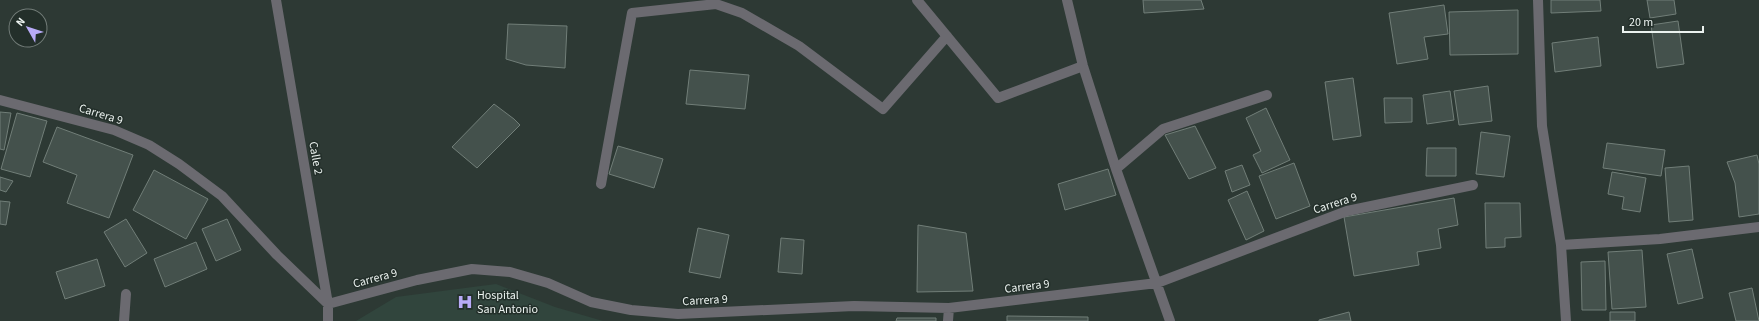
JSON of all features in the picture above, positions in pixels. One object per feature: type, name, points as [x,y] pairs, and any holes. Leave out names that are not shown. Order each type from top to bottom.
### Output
[{"type":"street","name":"Calle 2","points":[[276,0],[328,304],[328,321]]},
{"type":"street","points":[[917,0],[998,98],[1083,66]]},
{"type":"street","points":[[1067,0],[1083,66],[1116,169],[1170,321]]},
{"type":"street","points":[[1538,0],[1542,126],[1561,245],[1566,321]]},
{"type":"street","points":[[601,184],[632,13],[716,4],[742,13],[799,46],[884,109],[947,36]]},
{"type":"street","points":[[1116,169],[1163,129],[1267,95]]},
{"type":"street","name":"Carrera 9","points":[[0,100],[114,130],[149,145],[179,164],[222,196],[277,256],[328,304],[417,280],[472,269],[510,272],[548,283],[591,302],[631,310],[678,314],[854,306],[949,308],[1157,284],[1347,211],[1473,185]]},
{"type":"street","points":[[1561,245],[1660,240],[1759,227]]},
{"type":"street","points":[[124,321],[126,294]]},
{"type":"street","points":[[948,321],[949,308]]},
{"type":"shaded area","name":"Hospital San Antonio","points":[[496,284],[555,307],[603,321],[356,321],[396,297]]},
{"type":"building","points":[[1143,0],[1201,0],[1204,9],[1144,13]]},
{"type":"building","points":[[1551,0],[1600,0],[1601,11],[1551,13]]},
{"type":"building","points":[[1647,0],[1674,0],[1676,14],[1650,18]]},
{"type":"building","points":[[1444,5],[1448,34],[1424,37],[1428,59],[1397,64],[1389,13]]},
{"type":"building","points":[[1518,10],[1518,54],[1450,55],[1449,12]]},
{"type":"building","points":[[1678,21],[1684,64],[1657,68],[1651,25]]},
{"type":"building","points":[[508,24],[567,26],[565,68],[526,65],[506,59]]},
{"type":"building","points":[[1598,37],[1601,66],[1555,72],[1552,43]]},
{"type":"building","points":[[690,70],[749,75],[745,109],[686,104]]},
{"type":"building","points":[[1353,78],[1361,136],[1333,140],[1325,82]]},
{"type":"building","points":[[1488,86],[1492,121],[1459,125],[1454,91]]},
{"type":"building","points":[[1450,91],[1454,120],[1427,124],[1423,95]]},
{"type":"building","points":[[1384,98],[1412,98],[1412,122],[1385,123]]},
{"type":"building","points":[[494,104],[520,125],[477,168],[452,147]]},
{"type":"building","points":[[1266,108],[1290,160],[1262,173],[1253,155],[1261,151],[1246,118]]},
{"type":"building","points":[[0,112],[11,113],[4,150],[0,149]]},
{"type":"building","points":[[17,113],[47,121],[30,177],[1,169]]},
{"type":"building","points":[[1195,126],[1216,168],[1189,179],[1165,135]]},
{"type":"building","points":[[57,127],[133,155],[109,218],[67,203],[77,175],[43,162]]},
{"type":"building","points":[[1481,132],[1510,136],[1504,177],[1476,174]]},
{"type":"building","points":[[1607,143],[1665,150],[1661,176],[1603,168]]},
{"type":"building","points":[[618,146],[663,159],[654,188],[609,174]]},
{"type":"building","points":[[1427,148],[1456,148],[1456,176],[1426,176]]},
{"type":"building","points":[[1757,155],[1759,164],[1759,214],[1739,217],[1735,183],[1727,162]]},
{"type":"building","points":[[1294,163],[1310,206],[1276,219],[1259,176]]},
{"type":"building","points":[[1242,165],[1250,185],[1232,192],[1225,171]]},
{"type":"building","points":[[1689,166],[1693,220],[1669,222],[1665,168]]},
{"type":"building","points":[[1108,169],[1116,195],[1065,210],[1058,184]]},
{"type":"building","points":[[154,170],[208,199],[186,239],[133,210]]},
{"type":"building","points":[[1612,172],[1646,178],[1640,212],[1622,209],[1624,197],[1608,194]]},
{"type":"building","points":[[0,177],[13,181],[6,192],[0,190]]},
{"type":"building","points":[[1247,191],[1264,231],[1246,240],[1228,200]]},
{"type":"building","points":[[1454,198],[1458,225],[1438,229],[1441,248],[1417,252],[1419,265],[1354,276],[1344,217]]},
{"type":"building","points":[[0,201],[10,202],[6,225],[0,224]]},
{"type":"building","points":[[1485,203],[1520,203],[1521,237],[1505,238],[1505,247],[1486,248]]},
{"type":"building","points":[[126,219],[147,253],[125,267],[104,232]]},
{"type":"building","points":[[227,219],[241,250],[216,261],[202,229]]},
{"type":"building","points":[[918,225],[966,233],[973,291],[917,292]]},
{"type":"building","points":[[698,228],[729,235],[720,278],[689,272]]},
{"type":"building","points":[[781,238],[804,240],[802,274],[778,272]]},
{"type":"building","points":[[196,242],[207,269],[165,287],[154,259]]},
{"type":"building","points":[[1692,249],[1703,298],[1678,304],[1667,254]]},
{"type":"building","points":[[1642,250],[1646,307],[1612,309],[1608,252]]},
{"type":"building","points":[[97,259],[105,286],[65,299],[56,272]]},
{"type":"building","points":[[1605,261],[1606,310],[1582,310],[1581,262]]},
{"type":"building","points":[[1752,288],[1759,321],[1736,321],[1729,293]]},
{"type":"building","points":[[1349,312],[1351,321],[1319,321],[1319,320]]},
{"type":"building","points":[[1610,312],[1635,312],[1635,321],[1610,321]]},
{"type":"building","points":[[1007,316],[1088,317],[1088,321],[1007,321]]},
{"type":"building","points":[[897,318],[936,318],[936,321],[896,321]]},
{"type":"place","name":"Hospital San Antonio","points":[[465,302]]}]
